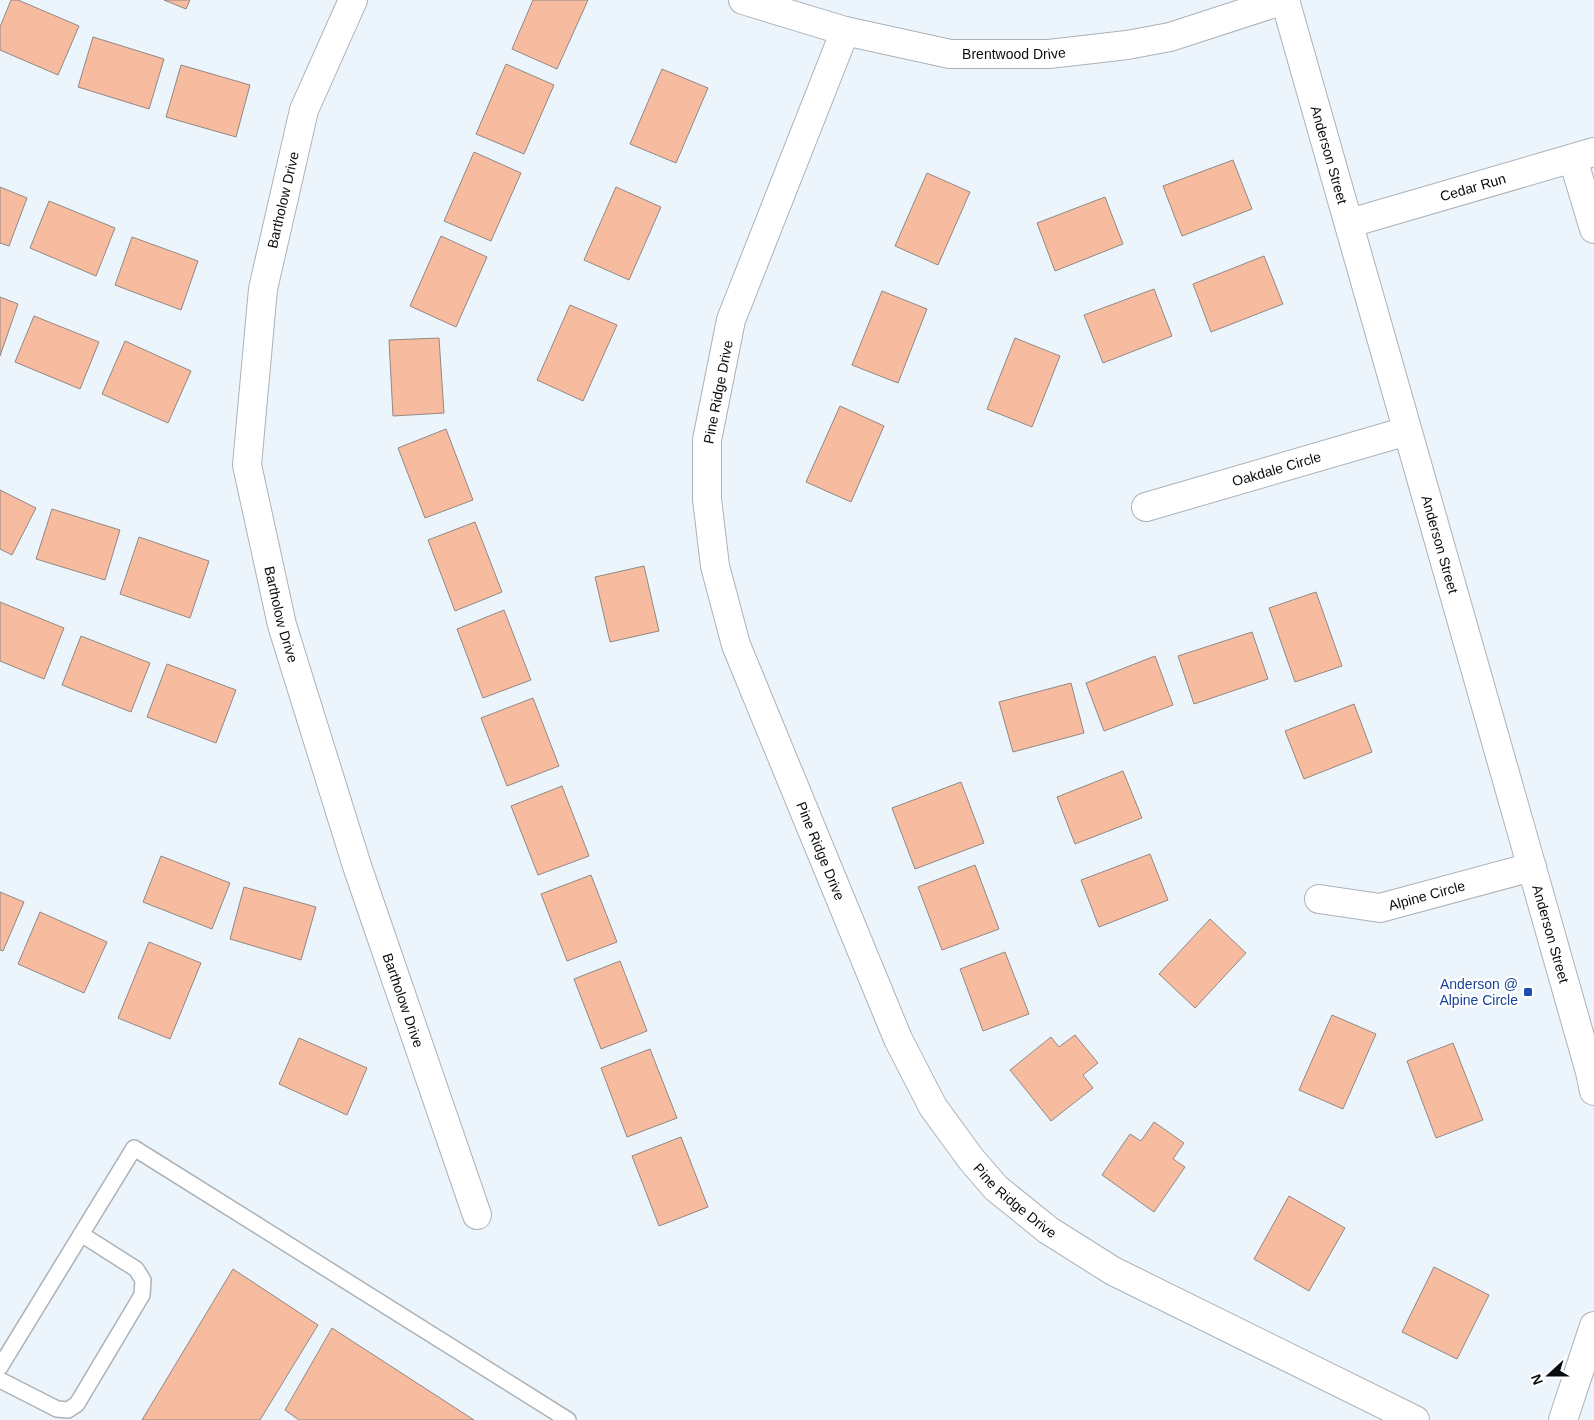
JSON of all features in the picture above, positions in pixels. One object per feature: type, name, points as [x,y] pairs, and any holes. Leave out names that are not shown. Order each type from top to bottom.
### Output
[{"type":"street","name":"Bartholow Drive","points":[[352,0],[304,110],[267,271],[263,289],[248,465],[282,624],[358,866],[477,1215]]},
{"type":"street","name":"Brentwood Drive","points":[[743,0],[845,31],[950,54],[1049,54],[1127,45],[1170,37],[1284,0]]},
{"type":"street","name":"Anderson Street","points":[[1284,0],[1350,223],[1593,1078]]},
{"type":"street","name":"Pine Ridge Drive","points":[[845,31],[732,320],[707,440],[706,499],[715,566],[736,645],[898,1039],[933,1107],[971,1159],[996,1188],[1048,1230],[1113,1271],[1415,1420]]},
{"type":"street","name":"Cedar Run","points":[[1350,223],[1584,156]]},
{"type":"street","points":[[1584,156],[1594,229]]},
{"type":"street","name":"Oakdale Circle","points":[[1146,507],[1408,430]]},
{"type":"street","name":"Alpine Circle","points":[[1319,899],[1380,908],[1532,867]]},
{"type":"street","points":[[1563,1420],[1594,1326]]},
{"type":"lane","points":[[0,1367],[134,1148],[568,1420]]},
{"type":"lane","points":[[0,1380],[57,1408],[68,1410],[77,1404],[142,1295],[143,1280],[136,1269],[81,1234]]},
{"type":"building","points":[[11,0],[18,0],[79,26],[58,75],[0,50],[0,27]]},
{"type":"building","points":[[164,0],[190,0],[186,9]]},
{"type":"building","points":[[533,0],[588,0],[557,69],[512,49]]},
{"type":"building","points":[[93,37],[164,59],[149,109],[78,87]]},
{"type":"building","points":[[506,64],[554,85],[524,154],[476,134]]},
{"type":"building","points":[[181,65],[250,85],[236,137],[166,117]]},
{"type":"building","points":[[662,69],[708,88],[676,163],[630,144]]},
{"type":"building","points":[[474,152],[521,173],[491,241],[444,221]]},
{"type":"building","points":[[1233,160],[1252,209],[1182,236],[1163,186]]},
{"type":"building","points":[[927,173],[970,192],[938,265],[895,246]]},
{"type":"building","points":[[0,187],[27,198],[9,246],[0,243]]},
{"type":"building","points":[[616,187],[661,207],[629,280],[584,260]]},
{"type":"building","points":[[1105,197],[1123,244],[1055,271],[1037,223]]},
{"type":"building","points":[[49,201],[115,228],[96,276],[30,248]]},
{"type":"building","points":[[441,236],[487,257],[456,327],[410,306]]},
{"type":"building","points":[[132,237],[198,261],[181,310],[115,285]]},
{"type":"building","points":[[1264,256],[1283,304],[1211,332],[1193,284]]},
{"type":"building","points":[[1154,289],[1172,336],[1103,363],[1084,315]]},
{"type":"building","points":[[882,291],[927,309],[898,383],[852,365]]},
{"type":"building","points":[[0,297],[18,304],[0,356]]},
{"type":"building","points":[[570,305],[617,325],[583,401],[537,380]]},
{"type":"building","points":[[34,316],[99,342],[80,389],[15,362]]},
{"type":"building","points":[[439,338],[444,413],[393,416],[389,340]]},
{"type":"building","points":[[1015,338],[1060,356],[1032,427],[987,409]]},
{"type":"building","points":[[125,341],[191,371],[168,423],[102,394]]},
{"type":"building","points":[[840,406],[884,426],[851,502],[806,482]]},
{"type":"building","points":[[446,429],[473,500],[425,518],[398,448]]},
{"type":"building","points":[[0,490],[36,508],[12,555],[0,549]]},
{"type":"building","points":[[52,509],[120,530],[105,580],[36,559]]},
{"type":"building","points":[[475,522],[502,592],[455,611],[428,540]]},
{"type":"building","points":[[139,537],[209,561],[190,618],[120,594]]},
{"type":"building","points":[[644,566],[659,631],[610,642],[595,577]]},
{"type":"building","points":[[1316,592],[1342,666],[1295,682],[1269,608]]},
{"type":"building","points":[[0,602],[64,628],[44,679],[0,661]]},
{"type":"building","points":[[504,610],[531,680],[483,698],[457,629]]},
{"type":"building","points":[[1252,632],[1268,679],[1194,704],[1178,656]]},
{"type":"building","points":[[81,636],[150,663],[131,712],[62,685]]},
{"type":"building","points":[[1155,656],[1173,705],[1104,731],[1086,683]]},
{"type":"building","points":[[167,664],[236,690],[216,743],[147,717]]},
{"type":"building","points":[[1071,683],[1084,733],[1013,752],[999,702]]},
{"type":"building","points":[[533,698],[559,766],[507,786],[481,718]]},
{"type":"building","points":[[1354,704],[1372,752],[1304,779],[1285,731]]},
{"type":"building","points":[[1123,771],[1142,818],[1075,844],[1057,797]]},
{"type":"building","points":[[961,782],[984,843],[915,869],[892,808]]},
{"type":"building","points":[[562,786],[589,856],[538,875],[511,806]]},
{"type":"building","points":[[1150,854],[1168,900],[1099,927],[1081,880]]},
{"type":"building","points":[[161,856],[230,883],[212,929],[143,902]]},
{"type":"building","points":[[975,865],[999,929],[942,950],[918,887]]},
{"type":"building","points":[[591,875],[617,942],[567,961],[541,894]]},
{"type":"building","points":[[244,887],[316,907],[301,960],[230,939]]},
{"type":"building","points":[[0,892],[24,902],[3,951],[0,950]]},
{"type":"building","points":[[40,912],[107,942],[84,993],[18,964]]},
{"type":"building","points":[[1210,919],[1246,953],[1195,1008],[1159,974]]},
{"type":"building","points":[[149,942],[201,963],[170,1039],[118,1018]]},
{"type":"building","points":[[1005,952],[1029,1014],[983,1031],[960,969]]},
{"type":"building","points":[[620,961],[647,1031],[601,1049],[574,979]]},
{"type":"building","points":[[1332,1015],[1376,1034],[1343,1109],[1299,1090]]},
{"type":"building","points":[[1075,1035],[1098,1063],[1083,1075],[1093,1088],[1051,1121],[1010,1070],[1051,1037],[1059,1047]]},
{"type":"building","points":[[299,1038],[367,1068],[347,1115],[279,1084]]},
{"type":"building","points":[[1453,1043],[1483,1120],[1436,1138],[1407,1061]]},
{"type":"building","points":[[650,1049],[677,1118],[627,1137],[601,1068]]},
{"type":"building","points":[[1154,1122],[1184,1143],[1173,1159],[1185,1167],[1154,1212],[1102,1175],[1130,1134],[1141,1141]]},
{"type":"building","points":[[681,1137],[708,1207],[659,1226],[632,1156]]},
{"type":"building","points":[[1289,1196],[1345,1228],[1309,1291],[1254,1259]]},
{"type":"building","points":[[1434,1267],[1489,1295],[1457,1359],[1402,1332]]},
{"type":"building","points":[[233,1269],[318,1325],[260,1420],[142,1420]]},
{"type":"building","points":[[332,1328],[474,1420],[299,1420],[285,1410]]},
{"type":"place","name":"Anderson @ Alpine Circle","points":[[1528,992]]}]
